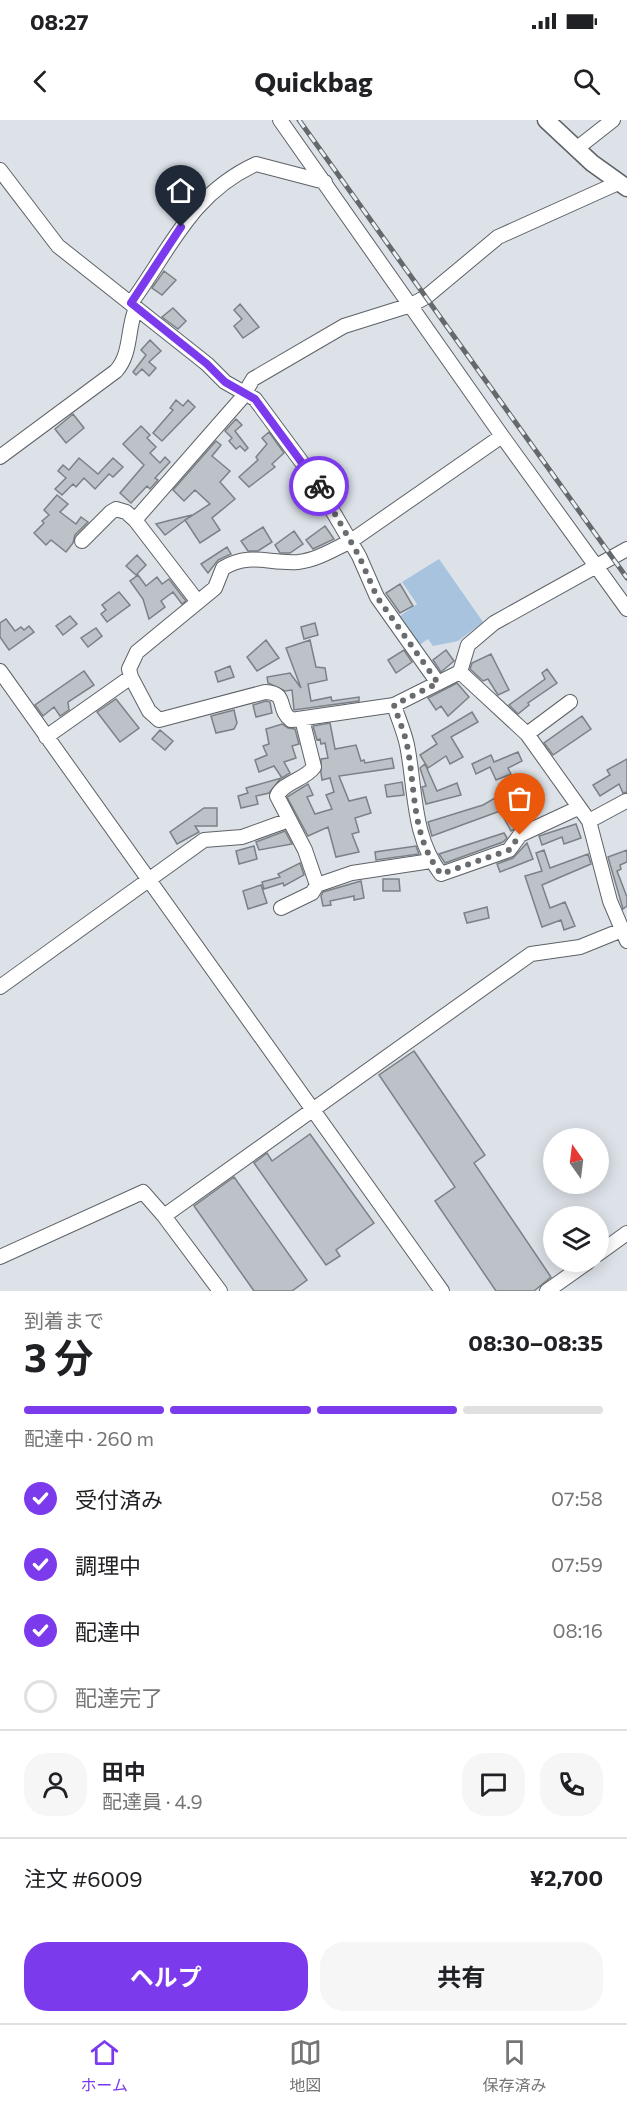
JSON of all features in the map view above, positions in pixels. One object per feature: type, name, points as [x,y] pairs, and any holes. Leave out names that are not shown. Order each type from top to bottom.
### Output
[{"type":"main road","points":[[546,120],[576,149],[623,185]]},
{"type":"street","points":[[280,120],[502,436],[627,609]]},
{"type":"street","points":[[576,149],[614,120]]},
{"type":"street","points":[[0,457],[116,371],[127,354],[134,305],[194,208],[239,171],[256,164],[325,182]]},
{"type":"street","points":[[0,170],[58,246],[207,364],[225,382],[255,399],[312,476],[351,541],[377,597],[438,683]]},
{"type":"street","points":[[135,520],[241,399],[253,379],[344,326],[411,305],[426,297],[498,237],[623,185]]},
{"type":"street","points":[[502,436],[351,541],[328,553],[297,562],[247,558],[235,561],[223,568],[215,588],[138,652],[129,669],[149,711],[159,720],[265,692],[274,692],[280,697],[287,717],[291,720],[394,705],[460,672],[468,645],[476,636],[520,607],[627,549]]},
{"type":"street","points":[[82,542],[116,509],[126,512],[135,520],[198,602]]},
{"type":"street","points":[[0,671],[442,1291]]},
{"type":"street","points":[[164,1216],[531,954],[580,947],[625,936],[610,902],[589,821],[526,734],[460,672]]},
{"type":"street","points":[[46,737],[131,677]]},
{"type":"street","points":[[526,734],[570,702]]},
{"type":"street","points":[[394,705],[406,745],[418,828],[431,861],[441,874],[509,850],[520,835],[578,808]]},
{"type":"street","points":[[302,719],[314,766],[278,793],[305,850],[317,885]]},
{"type":"street","points":[[589,821],[626,801]]},
{"type":"street","points":[[0,987],[204,840],[242,837],[289,819]]},
{"type":"street","points":[[281,908],[312,893],[317,885],[352,873],[431,861]]},
{"type":"street","points":[[0,1257],[143,1192],[164,1216],[220,1291]]},
{"type":"street","points":[[609,1246],[627,1233]]},
{"type":"street","points":[[546,1291],[574,1272]]},
{"type":"shaded area","points":[[439,559],[483,622],[458,641],[433,646],[428,639],[418,646],[397,618],[417,604],[402,582]]},
{"type":"building","points":[[164,271],[176,280],[162,295],[152,288]]},
{"type":"building","points":[[240,304],[259,327],[243,338],[234,326],[242,319],[234,310]]},
{"type":"building","points":[[173,308],[186,321],[178,329],[162,317]]},
{"type":"building","points":[[150,340],[161,351],[149,362],[156,368],[149,376],[142,369],[136,375],[133,372],[146,355],[141,350]]},
{"type":"building","points":[[176,400],[183,406],[188,400],[195,407],[162,441],[153,433],[173,410],[170,408]]},
{"type":"building","points":[[73,414],[84,428],[66,443],[55,429]]},
{"type":"building","points":[[236,419],[242,425],[235,431],[248,448],[245,451],[240,446],[236,449],[229,441],[232,438],[225,431]]},
{"type":"building","points":[[141,426],[150,435],[147,438],[156,447],[150,453],[160,463],[165,457],[170,462],[155,478],[158,480],[150,489],[147,486],[131,503],[120,493],[144,465],[123,444]]},
{"type":"building","points":[[269,432],[284,453],[272,464],[275,467],[249,487],[239,477],[258,460],[256,457],[267,444],[262,438]]},
{"type":"building","points":[[216,441],[221,445],[212,456],[230,471],[220,482],[235,499],[212,518],[220,530],[200,543],[185,520],[210,504],[195,490],[184,501],[173,490]]},
{"type":"building","points":[[79,458],[98,474],[113,458],[123,467],[113,477],[109,474],[95,489],[84,478],[76,487],[73,484],[62,495],[55,489],[66,478],[58,471],[63,465],[69,470]]},
{"type":"building","points":[[57,495],[68,504],[60,512],[76,524],[81,517],[88,522],[75,535],[73,543],[66,552],[51,540],[46,545],[34,533],[49,515],[44,510]]},
{"type":"building","points":[[192,515],[165,535],[156,524],[171,520]]},
{"type":"building","points":[[325,526],[334,539],[313,549],[306,540]]},
{"type":"building","points":[[263,527],[272,542],[258,551],[248,551],[241,541]]},
{"type":"building","points":[[294,531],[303,544],[290,553],[280,553],[275,545]]},
{"type":"building","points":[[227,547],[231,554],[218,560],[208,573],[201,564]]},
{"type":"building","points":[[137,555],[146,565],[136,575],[126,566]]},
{"type":"building","points":[[138,575],[146,586],[157,577],[162,584],[169,579],[186,601],[182,604],[173,592],[161,601],[165,607],[149,619],[143,599],[130,581]]},
{"type":"building","points":[[400,584],[413,606],[400,613],[386,593]]},
{"type":"building","points":[[119,592],[130,605],[107,622],[101,614],[106,610],[102,605]]},
{"type":"building","points":[[70,616],[77,624],[63,635],[56,626]]},
{"type":"building","points":[[6,619],[15,631],[21,627],[24,630],[29,626],[34,632],[9,650],[0,637],[0,623]]},
{"type":"building","points":[[315,623],[318,635],[304,639],[301,627]]},
{"type":"building","points":[[96,628],[102,636],[88,647],[81,638]]},
{"type":"building","points":[[266,640],[279,658],[257,671],[247,657]]},
{"type":"building","points":[[310,640],[316,667],[325,668],[327,680],[308,684],[311,701],[331,697],[332,701],[359,697],[359,701],[294,710],[292,690],[285,691],[268,683],[267,677],[290,673],[301,688],[286,648]]},
{"type":"building","points":[[404,650],[412,662],[396,673],[388,660]]},
{"type":"building","points":[[446,650],[454,661],[441,672],[433,660]]},
{"type":"building","points":[[491,654],[509,690],[498,695],[488,679],[483,681],[470,669],[472,663]]},
{"type":"building","points":[[230,666],[234,677],[218,682],[215,672]]},
{"type":"building","points":[[547,669],[557,683],[528,703],[529,705],[518,714],[509,705],[545,679],[542,673]]},
{"type":"building","points":[[84,671],[94,685],[68,702],[69,710],[60,716],[54,707],[43,716],[35,705]]},
{"type":"building","points":[[457,683],[469,697],[448,716],[441,706],[436,710],[428,698]]},
{"type":"building","points":[[116,699],[139,728],[120,742],[97,712]]},
{"type":"building","points":[[270,702],[272,713],[256,717],[253,705]]},
{"type":"building","points":[[234,710],[237,723],[234,729],[216,733],[211,716]]},
{"type":"building","points":[[472,712],[478,722],[451,737],[463,757],[450,764],[446,756],[428,768],[420,755],[437,744],[432,736]]},
{"type":"building","points":[[582,716],[591,729],[553,755],[544,743]]},
{"type":"building","points":[[330,723],[335,749],[356,745],[361,761],[364,760],[365,763],[392,758],[394,768],[339,776],[349,801],[366,797],[371,813],[355,818],[359,832],[352,834],[359,852],[336,857],[328,827],[308,836],[287,797],[308,784],[313,795],[307,797],[315,814],[332,809],[326,795],[334,792],[330,778],[322,780],[321,773],[321,759],[328,758],[325,743],[321,744],[320,739],[317,740],[313,726]]},
{"type":"building","points":[[282,724],[295,729],[299,744],[292,746],[296,758],[284,762],[290,773],[282,778],[274,766],[259,772],[255,760],[267,755],[263,746],[269,744],[266,729]]},
{"type":"building","points":[[160,730],[173,741],[165,750],[152,739]]},
{"type":"building","points":[[518,752],[522,761],[508,768],[511,774],[496,780],[490,767],[476,774],[472,764],[491,755],[494,762]]},
{"type":"building","points":[[627,759],[627,792],[623,793],[619,784],[600,796],[593,785],[610,775],[607,770]]},
{"type":"building","points":[[425,764],[437,791],[457,783],[461,795],[426,804],[422,787],[426,786],[420,768]]},
{"type":"building","points":[[281,778],[269,793],[256,796],[258,804],[241,808],[238,796],[248,793],[246,788]]},
{"type":"building","points":[[402,782],[404,795],[387,797],[385,785]]},
{"type":"building","points":[[502,794],[521,825],[511,831],[500,811],[432,836],[428,822],[483,805]]},
{"type":"building","points":[[204,808],[217,808],[217,826],[195,826],[199,832],[177,844],[170,832]]},
{"type":"building","points":[[576,824],[581,838],[564,844],[562,837],[542,845],[539,836]]},
{"type":"building","points":[[285,831],[292,844],[259,850],[256,842]]},
{"type":"building","points":[[504,833],[507,838],[503,842],[445,863],[439,854]]},
{"type":"building","points":[[527,843],[533,859],[500,872],[497,864],[513,858]]},
{"type":"building","points":[[254,846],[257,859],[239,864],[236,851]]},
{"type":"building","points":[[416,846],[419,854],[376,860],[375,852]]},
{"type":"building","points":[[544,850],[550,868],[588,854],[591,864],[542,885],[550,908],[565,902],[575,926],[564,930],[561,920],[542,927],[525,876],[542,871],[536,853]]},
{"type":"building","points":[[627,850],[627,862],[620,865],[621,869],[617,871],[627,897],[627,906],[623,909],[608,857]]},
{"type":"building","points":[[300,863],[304,875],[284,886],[283,883],[264,889],[262,882],[280,877],[278,874]]},
{"type":"building","points":[[383,879],[399,879],[400,891],[383,891]]},
{"type":"building","points":[[361,881],[364,898],[354,900],[354,896],[330,901],[331,905],[323,906],[321,896],[323,892]]},
{"type":"building","points":[[261,885],[267,903],[248,909],[243,891]]},
{"type":"building","points":[[487,907],[489,918],[467,923],[464,913]]},
{"type":"building","points":[[414,1051],[485,1155],[474,1163],[543,1265],[543,1272],[548,1272],[551,1277],[534,1291],[496,1291],[435,1201],[455,1187],[379,1075]]},
{"type":"building","points":[[310,1134],[374,1223],[336,1250],[340,1256],[326,1265],[254,1163],[267,1153],[272,1161]]},
{"type":"building","points":[[234,1177],[307,1280],[292,1291],[254,1291],[194,1206]]},
{"type":"railway","points":[[299,120],[627,578]]},
{"type":"way so far","points":[[319,486],[359,556],[377,597],[410,640],[438,683],[394,705],[406,745],[418,828],[431,861],[441,874],[509,850],[520,835]]},
{"type":"route","points":[[181,227],[131,303],[207,364],[225,382],[255,399],[319,486]]}]
